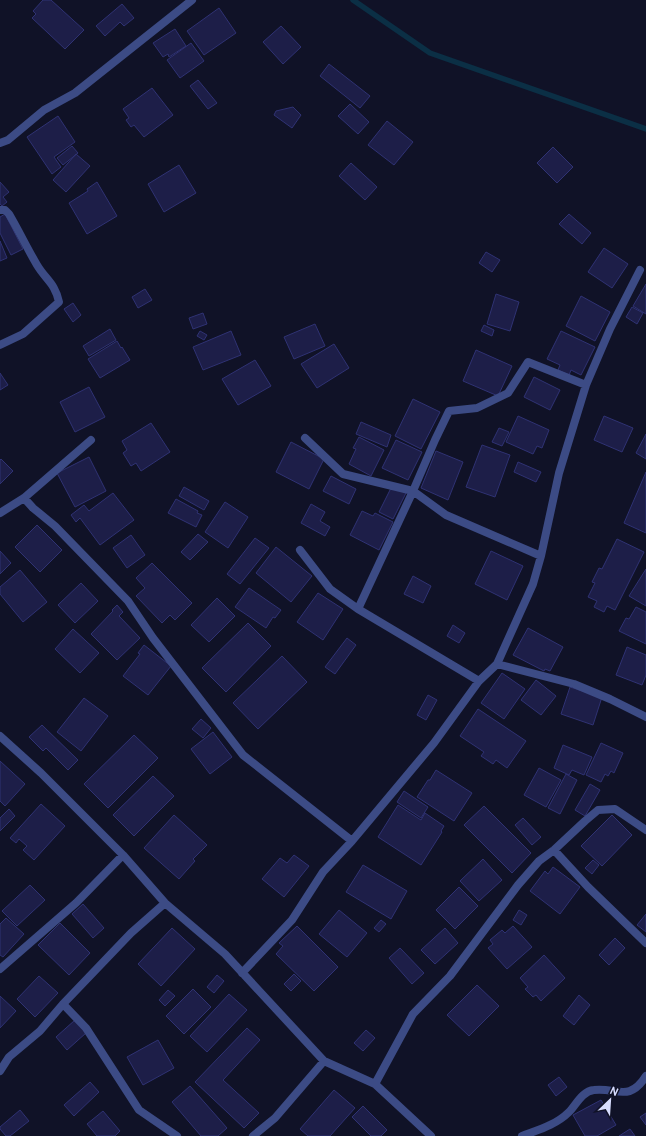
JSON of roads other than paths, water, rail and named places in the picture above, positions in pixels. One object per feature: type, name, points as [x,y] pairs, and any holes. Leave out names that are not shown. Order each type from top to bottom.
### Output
[{"type":"street","points":[[0,143],[8,140],[44,110],[75,93],[192,0]]},
{"type":"street","points":[[0,210],[5,210],[9,214],[38,266],[57,291],[59,302],[23,334],[0,345]]},
{"type":"street","points":[[242,973],[292,920],[323,872],[352,841],[434,743],[479,681],[497,664],[533,584],[541,556],[559,473],[586,385],[610,329],[640,270]]},
{"type":"street","points":[[358,610],[449,411],[477,408],[508,393],[528,362],[586,385]]},
{"type":"street","points":[[305,438],[343,474],[413,491],[446,515],[541,556]]},
{"type":"street","points":[[0,513],[24,498],[91,440]]},
{"type":"street","points":[[24,498],[54,526],[128,601],[153,638],[243,755],[352,841]]},
{"type":"street","points":[[300,550],[330,589],[358,610],[479,681]]},
{"type":"street","points":[[497,664],[574,684],[610,699],[646,717]]},
{"type":"street","points":[[0,736],[123,855],[165,903],[225,954],[324,1061],[375,1084],[431,1136]]},
{"type":"street","points":[[375,1084],[413,1014],[450,976],[528,873],[539,861],[554,850],[598,810],[615,809],[646,830]]},
{"type":"street","points":[[554,850],[588,887],[646,943]]},
{"type":"street","points":[[0,969],[76,903],[123,855]]},
{"type":"street","points":[[0,1071],[9,1057],[40,1031],[62,1004],[131,933],[165,903]]},
{"type":"street","points":[[62,1004],[86,1028],[139,1110],[176,1136]]},
{"type":"street","points":[[253,1136],[275,1118],[324,1061]]},
{"type":"street","points":[[522,1136],[553,1124],[568,1112],[586,1093],[594,1090],[624,1093],[640,1085],[646,1076]]},
{"type":"waterway","points":[[353,0],[430,53],[646,129]]}]
